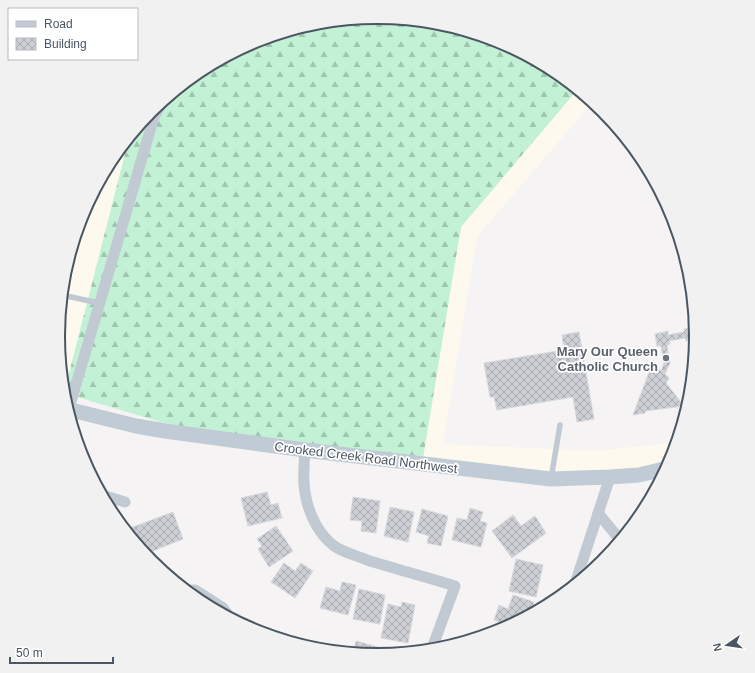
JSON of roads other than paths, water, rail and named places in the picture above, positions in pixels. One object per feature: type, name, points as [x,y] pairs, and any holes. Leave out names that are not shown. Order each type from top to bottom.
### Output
[{"type":"street","points":[[71,398],[149,124]]},
{"type":"street","name":"Crooked Creek Road Northwest","points":[[75,412],[164,431],[304,450],[550,479],[610,478],[639,475],[660,470]]},
{"type":"street","points":[[304,450],[303,481],[311,516],[321,532],[334,546],[371,561],[455,586],[434,644]]},
{"type":"street","points":[[577,576],[610,478]]},
{"type":"street","points":[[110,497],[125,502]]},
{"type":"street","points":[[598,513],[617,536]]},
{"type":"street","points":[[201,594],[223,608]]},
{"type":"lane","points":[[68,296],[99,304]]},
{"type":"lane","points":[[550,479],[560,425]]},
{"type":"place","name":"Mary Our Queen Catholic Church","points":[[666,358]]}]
